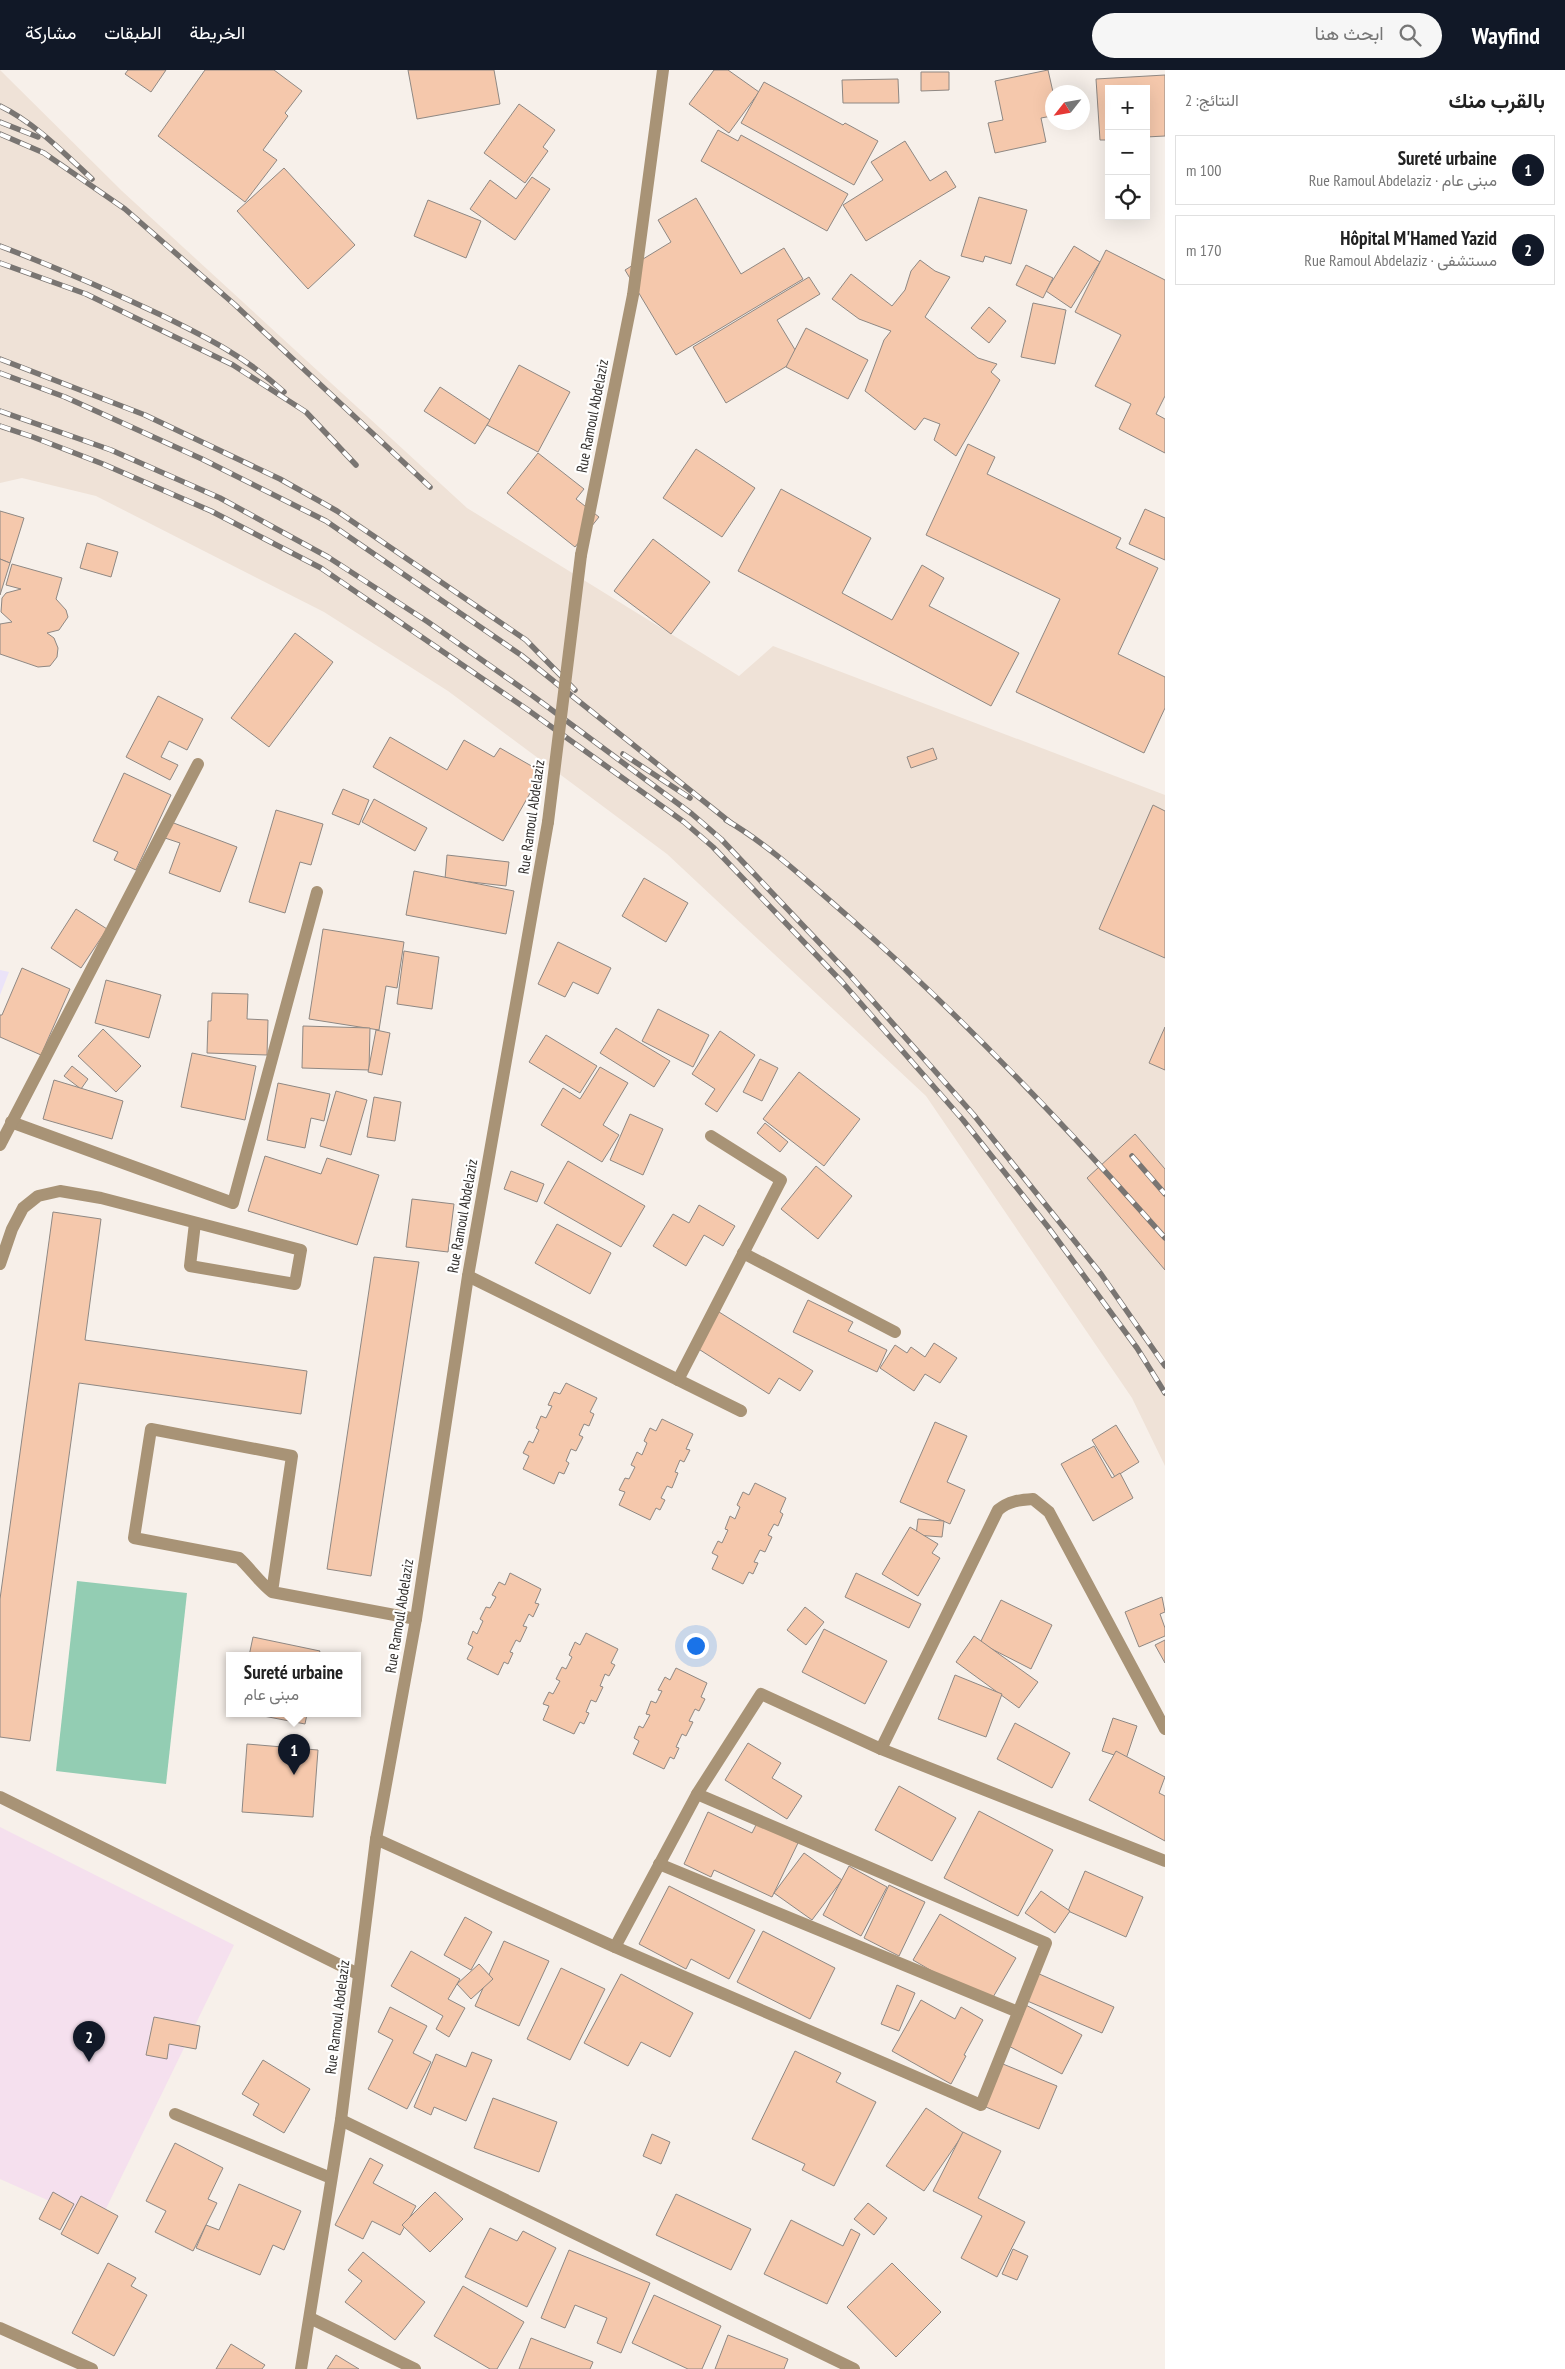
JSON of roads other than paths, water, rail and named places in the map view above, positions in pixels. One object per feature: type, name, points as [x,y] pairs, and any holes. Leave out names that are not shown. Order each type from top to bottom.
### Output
[{"type":"street","name":"Rue Ramoul Abdelaziz","points":[[301,2369],[330,2178],[341,2120],[376,1839],[416,1618],[468,1276],[548,822],[581,555],[632,295],[662,70]]},
{"type":"street","points":[[0,1145],[198,764]]},
{"type":"street","points":[[11,1122],[233,1203],[317,892]]},
{"type":"street","points":[[678,1380],[781,1180],[711,1136]]},
{"type":"street","points":[[0,1264],[12,1229],[24,1208],[38,1196],[60,1191],[101,1198],[301,1250],[296,1284],[190,1266],[196,1223]]},
{"type":"street","points":[[742,1254],[895,1332]]},
{"type":"street","points":[[468,1276],[741,1411]]},
{"type":"street","points":[[272,1592],[292,1456],[150,1429],[134,1538],[239,1558],[261,1583],[272,1592],[416,1618]]},
{"type":"street","points":[[881,1749],[998,1510],[1006,1504],[1018,1500],[1033,1499],[1049,1512],[1165,1729]]},
{"type":"street","points":[[615,1947],[697,1794],[762,1694],[881,1749],[1165,1861]]},
{"type":"street","points":[[376,1839],[615,1947],[981,2105],[1046,1943],[697,1794]]},
{"type":"street","points":[[0,1797],[358,1974]]},
{"type":"street","points":[[659,1864],[1018,2012]]},
{"type":"street","points":[[175,2114],[330,2178]]},
{"type":"street","points":[[341,2120],[854,2369]]},
{"type":"street","points":[[310,2318],[415,2369]]},
{"type":"street","points":[[0,2328],[92,2369]]},
{"type":"railway","points":[[0,106],[37,130],[92,179]]},
{"type":"railway","points":[[0,122],[38,137]]},
{"type":"railway","points":[[0,134],[44,153],[125,209],[234,304],[430,487]]},
{"type":"railway","points":[[0,246],[101,288],[194,331],[255,368],[284,392]]},
{"type":"railway","points":[[0,263],[86,294],[233,365],[306,412],[356,465]]},
{"type":"railway","points":[[0,359],[145,415],[280,479],[337,511],[526,640],[575,690]]},
{"type":"railway","points":[[0,373],[65,397],[202,459],[326,521],[521,655],[731,823]]},
{"type":"railway","points":[[0,411],[111,450],[220,498],[328,557],[428,622],[533,696],[692,814],[721,839],[849,974],[973,1114],[1101,1274],[1165,1366]]},
{"type":"railway","points":[[0,426],[103,464],[211,511],[321,568],[528,710],[684,822],[713,847],[842,982],[963,1120],[1048,1227],[1137,1348],[1165,1393]]},
{"type":"railway","points":[[623,754],[690,798]]},
{"type":"railway","points":[[726,820],[743,830],[790,866],[893,956],[933,994],[1052,1114],[1165,1238]]},
{"type":"railway","points":[[1132,1156],[1165,1194]]},
{"type":"place","name":"Sureté urbaine","points":[[294,1775]]},
{"type":"place","name":"Hôpital M'Hamed Yazid","points":[[89,2062]]}]
